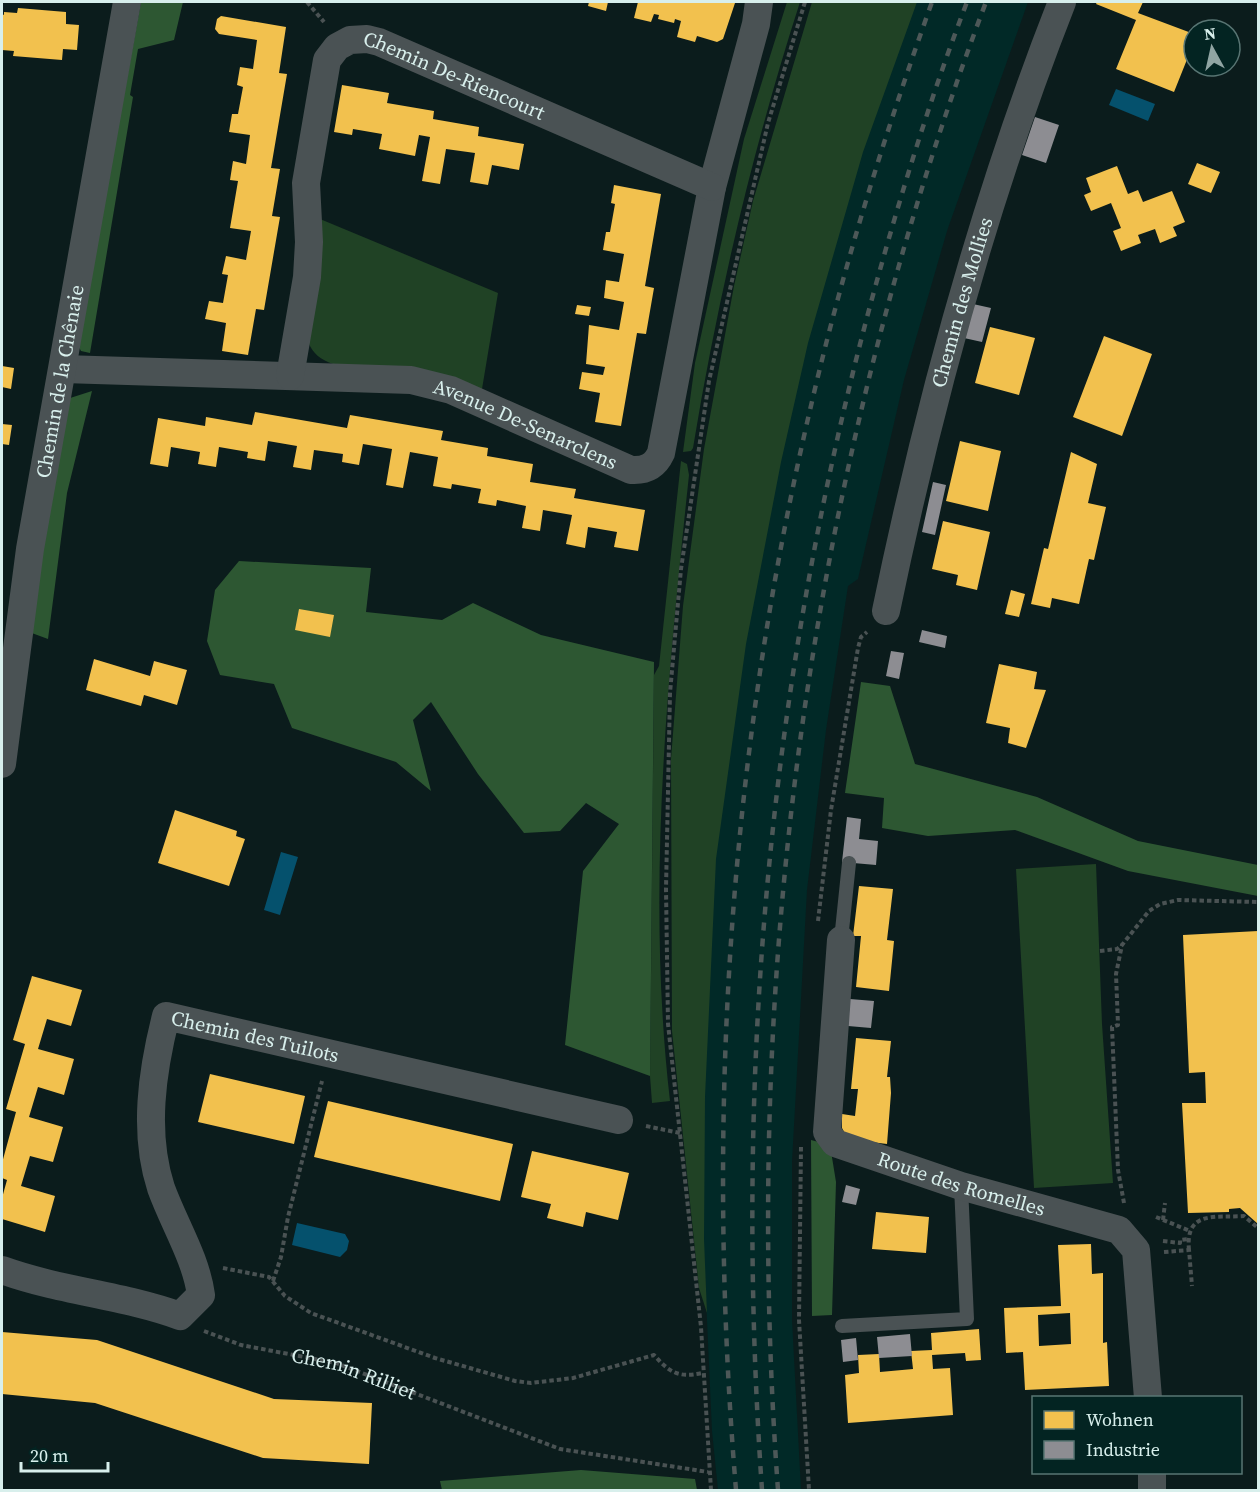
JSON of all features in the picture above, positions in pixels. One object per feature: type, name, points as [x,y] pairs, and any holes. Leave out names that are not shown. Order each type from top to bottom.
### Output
[{"type":"street","name":"Chemin de la Chênaie","points":[[2,764],[30,549],[127,2]]},
{"type":"street","name":"Avenue De-Senarclens","points":[[63,369],[399,378],[423,382],[451,390],[631,470],[648,468],[657,462],[661,453],[712,187],[756,24],[759,2]]},
{"type":"street","name":"Chemin des Mollies","points":[[886,611],[916,464],[967,276],[1023,99],[1062,2]]},
{"type":"street","name":"Chemin De-Riencourt","points":[[290,376],[307,277],[309,242],[306,183],[327,60],[341,44],[357,39],[379,42],[712,187]]},
{"type":"street","name":"Route des Romelles","points":[[841,940],[827,1132],[835,1143],[961,1186],[1119,1230],[1148,1247]]},
{"type":"street","name":"Chemin des Tuilots","points":[[198,1278],[161,1187],[154,1156],[152,1103],[154,1063],[166,1017],[619,1120]]},
{"type":"street","points":[[1148,1247],[1148,1396]]},
{"type":"street","points":[[2,1270],[32,1281],[142,1304],[180,1316],[201,1295],[198,1278]]},
{"type":"street","points":[[1152,1474],[1152,1491]]},
{"type":"lane","points":[[841,940],[849,863]]},
{"type":"lane","points":[[842,1326],[967,1318],[961,1186]]},
{"type":"path","points":[[711,1491],[700,1327],[668,1024],[666,889],[670,693],[681,568],[709,381],[768,123],[805,2]]},
{"type":"path","points":[[1100,951],[1117,949],[1141,919],[1160,904],[1178,900],[1258,902]]},
{"type":"path","points":[[1122,945],[1116,974],[1119,1025],[1112,1027],[1118,1170],[1121,1195],[1127,1209]]},
{"type":"path","points":[[273,1281],[281,1257],[288,1217],[329,1054]]},
{"type":"path","points":[[1163,1221],[1165,1203]]},
{"type":"path","points":[[1192,1286],[1188,1239],[1192,1225],[1200,1219],[1244,1216],[1258,1228]]},
{"type":"path","points":[[1156,1217],[1190,1231]]},
{"type":"path","points":[[1148,1247],[1188,1239]]},
{"type":"path","points":[[1148,1247],[1189,1250]]},
{"type":"path","points":[[198,1278],[213,1270],[232,1268],[262,1275],[273,1281],[285,1296],[310,1313],[444,1361],[515,1381],[531,1383],[573,1378],[654,1355],[675,1375],[685,1376],[702,1372]]},
{"type":"path","name":"Chemin Rilliet","points":[[180,1316],[197,1328],[233,1343],[336,1363],[560,1449],[708,1472]]},
{"type":"shaded area","points":[[853,2],[1028,2],[947,231],[904,380],[858,579],[848,586],[826,730],[807,890],[792,1162],[792,1320],[801,1490],[718,1490],[712,1431],[695,1055],[711,724]]},
{"type":"green space","points":[[141,2],[183,2],[174,40],[138,49],[130,95],[133,97],[90,353],[81,351],[78,345]]},
{"type":"green space","points":[[787,2],[800,2],[767,112],[738,223],[693,448],[691,451],[683,452],[695,363],[744,139]]},
{"type":"green space","points":[[812,2],[917,2],[863,152],[808,343],[781,462],[746,644],[716,859],[705,1097],[704,1239],[707,1313],[699,1288],[672,1031],[671,759],[683,606],[704,449],[734,286],[753,201]]},
{"type":"green space","points":[[320,219],[498,293],[482,389],[333,364],[315,353],[308,342]]},
{"type":"green space","points":[[92,391],[67,493],[48,639],[29,632],[67,399]]},
{"type":"green space","points":[[681,461],[687,464],[689,475],[667,709],[660,866],[663,1023],[670,1101],[652,1103],[650,1076],[654,675],[659,666]]},
{"type":"green space","points":[[239,561],[371,568],[366,612],[442,620],[473,603],[541,635],[654,662],[650,1076],[565,1045],[583,871],[619,824],[586,803],[560,831],[524,833],[478,774],[431,702],[413,720],[431,791],[396,762],[292,728],[274,684],[220,675],[207,641],[215,590]]},
{"type":"green space","points":[[861,682],[890,686],[915,764],[1037,797],[1138,841],[1258,865],[1258,896],[1128,871],[1015,830],[928,836],[882,828],[884,798],[845,793]]},
{"type":"green space","points":[[1096,864],[1102,1024],[1113,1183],[1034,1188],[1016,869]]},
{"type":"green space","points":[[811,1140],[830,1145],[836,1182],[832,1315],[812,1316]]},
{"type":"green space","points":[[581,1470],[695,1479],[697,1490],[442,1490],[440,1481]]},
{"type":"water","points":[[1116,89],[1155,104],[1148,121],[1109,105]]},
{"type":"water","points":[[281,852],[298,857],[280,915],[264,910]]},
{"type":"water","points":[[297,1223],[345,1234],[349,1241],[347,1250],[340,1257],[292,1245]]},
{"type":"building: Wohnen","points":[[589,2],[608,2],[606,11],[588,6]]},
{"type":"building: Wohnen","points":[[638,2],[735,3],[723,39],[717,42],[697,36],[695,42],[677,37],[681,21],[675,19],[674,23],[658,19],[659,15],[654,14],[651,22],[634,18]]},
{"type":"building: Wohnen","points":[[1097,2],[1143,2],[1138,13],[1182,30],[1182,72],[1174,92],[1116,69],[1136,20],[1096,4]]},
{"type":"building: Wohnen","points":[[18,8],[66,12],[66,24],[79,25],[77,50],[63,49],[62,60],[13,56],[14,51],[2,50],[2,14],[4,15],[4,12],[17,13]]},
{"type":"building: Wohnen","points":[[221,16],[286,27],[279,73],[287,74],[271,168],[280,169],[272,216],[280,217],[264,310],[256,309],[248,355],[222,351],[226,323],[205,319],[209,301],[223,303],[228,275],[222,274],[226,256],[246,260],[251,231],[230,228],[238,181],[230,180],[233,161],[246,164],[250,135],[229,132],[232,114],[238,114],[243,87],[237,85],[240,67],[253,69],[257,40],[219,34],[215,29],[217,19]]},
{"type":"building: Wohnen","points":[[342,85],[389,93],[387,103],[434,111],[433,119],[479,127],[478,136],[524,144],[519,170],[492,165],[488,185],[470,182],[475,153],[446,149],[440,184],[422,181],[430,137],[419,135],[415,156],[379,149],[382,134],[353,129],[352,135],[334,132]]},
{"type":"building: Wohnen","points":[[1197,163],[1220,172],[1211,193],[1188,184]]},
{"type":"building: Wohnen","points":[[1117,166],[1128,194],[1138,190],[1143,202],[1172,191],[1185,222],[1173,227],[1177,236],[1160,243],[1155,229],[1138,235],[1141,243],[1121,251],[1113,231],[1121,228],[1111,203],[1091,211],[1084,195],[1091,192],[1086,178]]},
{"type":"building: Wohnen","points":[[614,185],[661,194],[645,286],[654,288],[646,334],[637,333],[621,426],[595,422],[600,393],[579,389],[582,372],[603,375],[605,367],[586,364],[589,325],[619,330],[624,302],[604,298],[606,280],[619,282],[624,254],[603,250],[606,232],[610,232],[615,204],[611,203]]},
{"type":"building: Wohnen","points":[[577,305],[591,307],[589,316],[575,314]]},
{"type":"building: Wohnen","points":[[990,327],[1035,338],[1019,395],[975,383]]},
{"type":"building: Wohnen","points":[[1104,336],[1152,354],[1122,436],[1073,417]]},
{"type":"building: Wohnen","points":[[2,366],[14,368],[11,389],[2,387]]},
{"type":"building: Wohnen","points":[[255,412],[347,428],[350,415],[443,431],[441,440],[488,448],[487,456],[533,464],[530,482],[576,489],[574,498],[645,510],[638,551],[614,547],[617,532],[588,527],[585,548],[566,544],[572,515],[543,510],[540,531],[522,528],[526,506],[497,500],[496,506],[478,503],[481,489],[452,484],[451,489],[433,486],[438,457],[410,452],[403,488],[386,485],[392,449],[363,444],[359,465],[342,462],[343,454],[314,450],[311,470],[293,467],[297,446],[268,441],[265,461],[247,458],[248,452],[219,447],[216,467],[198,464],[200,452],[171,447],[168,467],[150,464],[158,418],[205,426],[206,417],[252,425]]},
{"type":"building: Wohnen","points":[[2,424],[12,425],[9,445],[2,444]]},
{"type":"building: Wohnen","points":[[960,441],[1001,451],[988,511],[946,501]]},
{"type":"building: Wohnen","points":[[1071,452],[1097,464],[1088,503],[1106,507],[1094,560],[1089,559],[1079,604],[1052,598],[1050,608],[1031,604],[1044,548],[1048,549]]},
{"type":"building: Wohnen","points":[[943,521],[990,532],[977,590],[956,585],[958,575],[932,569]]},
{"type":"building: Wohnen","points":[[1011,590],[1025,594],[1019,617],[1005,614]]},
{"type":"building: Wohnen","points":[[299,609],[334,615],[330,637],[295,630]]},
{"type":"building: Wohnen","points":[[94,659],[150,676],[154,661],[187,670],[177,705],[144,695],[141,706],[86,690]]},
{"type":"building: Wohnen","points":[[999,664],[1037,672],[1034,689],[1046,690],[1026,748],[1008,743],[1010,728],[986,723]]},
{"type":"building: Wohnen","points":[[175,810],[237,831],[236,836],[245,839],[229,886],[158,863]]},
{"type":"building: Wohnen","points":[[859,886],[893,889],[887,940],[894,941],[889,991],[856,987],[861,936],[853,936]]},
{"type":"building: Wohnen","points":[[1258,931],[1258,1224],[1240,1208],[1229,1209],[1229,1212],[1188,1213],[1182,1103],[1206,1103],[1205,1072],[1189,1073],[1183,935]]},
{"type":"building: Wohnen","points":[[32,976],[82,990],[71,1026],[47,1019],[38,1049],[74,1059],[64,1095],[38,1087],[29,1117],[63,1127],[53,1162],[30,1156],[21,1186],[55,1196],[45,1232],[2,1219],[2,1198],[7,1180],[2,1178],[2,1163],[16,1112],[6,1109],[25,1044],[13,1040]]},
{"type":"building: Wohnen","points":[[856,1038],[891,1041],[887,1077],[890,1077],[891,1093],[887,1144],[848,1139],[842,1128],[842,1114],[855,1116],[858,1089],[851,1089]]},
{"type":"building: Wohnen","points":[[210,1074],[305,1096],[294,1144],[198,1122]]},
{"type":"building: Wohnen","points":[[328,1101],[513,1144],[500,1201],[314,1157]]},
{"type":"building: Wohnen","points":[[532,1151],[629,1173],[618,1220],[586,1212],[583,1227],[547,1218],[551,1204],[521,1197]]},
{"type":"building: Wohnen","points":[[876,1212],[929,1217],[926,1253],[872,1249]]},
{"type":"building: Wohnen","points":[[1091,1244],[1092,1274],[1103,1273],[1103,1343],[1107,1342],[1109,1386],[1025,1390],[1023,1352],[1006,1353],[1004,1308],[1061,1306],[1058,1245]],"holes":[[[1070,1313],[1071,1344],[1039,1346],[1038,1315]]]},
{"type":"building: Wohnen","points":[[979,1329],[981,1360],[966,1361],[965,1353],[932,1355],[933,1369],[950,1368],[953,1415],[848,1423],[845,1375],[859,1373],[858,1355],[879,1354],[880,1372],[913,1369],[911,1351],[932,1350],[931,1333]]},
{"type":"building: Wohnen","points":[[2,1332],[97,1340],[274,1399],[372,1403],[369,1464],[263,1458],[95,1403],[2,1394]]},
{"type":"building: Industrie","points":[[1035,117],[1059,125],[1046,163],[1022,155]]},
{"type":"building: Industrie","points":[[973,304],[991,308],[982,342],[964,338]]},
{"type":"building: Industrie","points":[[933,482],[946,485],[935,535],[922,532]]},
{"type":"building: Industrie","points":[[922,630],[947,636],[945,648],[919,642]]},
{"type":"building: Industrie","points":[[891,651],[904,653],[899,679],[886,676]]},
{"type":"building: Industrie","points":[[847,817],[861,819],[859,839],[878,841],[876,865],[842,862]]},
{"type":"building: Industrie","points":[[850,999],[874,1001],[871,1028],[848,1026]]},
{"type":"building: Industrie","points":[[846,1185],[860,1189],[856,1205],[842,1202]]},
{"type":"building: Industrie","points":[[910,1334],[912,1356],[879,1358],[877,1337]]},
{"type":"building: Industrie","points":[[856,1338],[858,1360],[843,1362],[841,1340]]},
{"type":"railway","points":[[736,1490],[727,1354],[723,1219],[724,1083],[731,947],[742,812],[759,677],[782,543],[822,358],[865,204],[932,2]]},
{"type":"railway","points":[[762,1490],[754,1340],[752,1191],[756,1042],[766,894],[783,746],[805,599],[834,452],[870,306],[915,152],[967,2]]},
{"type":"railway","points":[[778,1490],[769,1301],[770,1111],[780,922],[801,734],[832,548],[873,363],[924,181],[986,2]]}]
